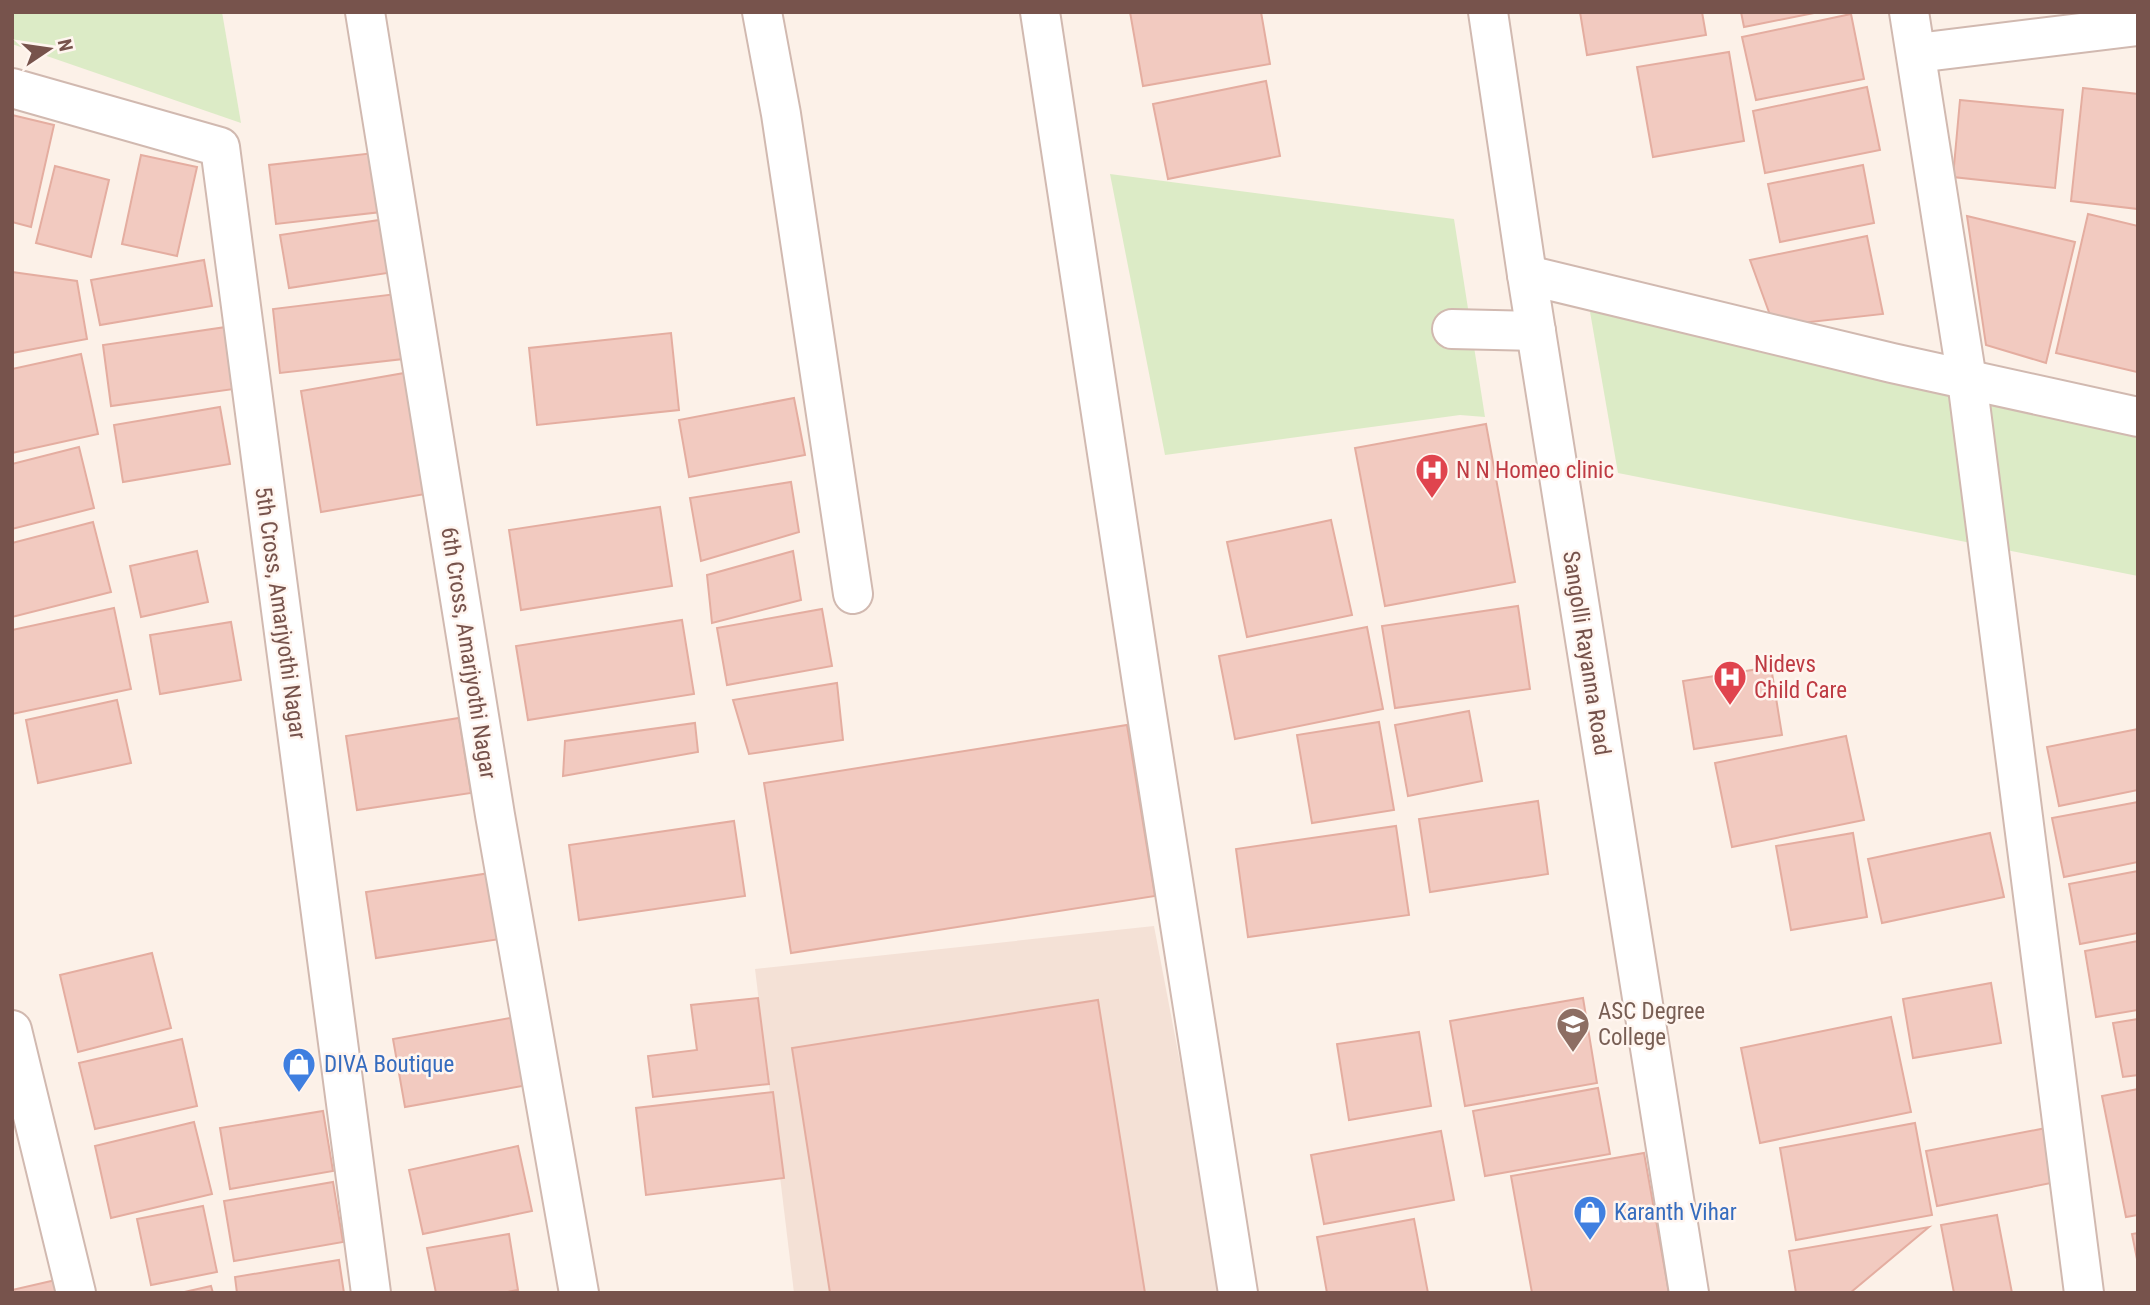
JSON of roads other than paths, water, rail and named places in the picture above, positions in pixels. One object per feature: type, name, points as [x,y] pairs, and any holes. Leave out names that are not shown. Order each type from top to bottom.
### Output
[{"type":"street","name":"6th Cross, Amarjyothi Nagar","points":[[365,12],[495,816],[579,1293]]},
{"type":"street","points":[[762,12],[781,114],[853,594]]},
{"type":"street","points":[[1040,12],[1238,1293]]},
{"type":"street","name":"Sangolli Rayanna Road","points":[[1488,12],[1527,275],[1689,1293]]},
{"type":"street","points":[[1909,12],[1967,380],[2084,1293]]},
{"type":"street","points":[[1917,53],[2138,26]]},
{"type":"street","name":"5th Cross, Amarjyothi Nagar","points":[[12,88],[220,147],[371,1293]]},
{"type":"street","points":[[1527,275],[1967,380],[2138,416]]},
{"type":"street","points":[[1452,329],[1536,331]]},
{"type":"street","points":[[12,1030],[76,1293]]},
{"type":"place","name":"N N Homeo clinic","points":[[1432,500]]},
{"type":"place","name":"Nidevs Child Care","points":[[1730,707]]},
{"type":"place","name":"ASC Degree College","points":[[1573,1054]]},
{"type":"place","name":"DIVA Boutique","points":[[299,1094]]},
{"type":"place","name":"Karanth Vihar","points":[[1590,1242]]}]
